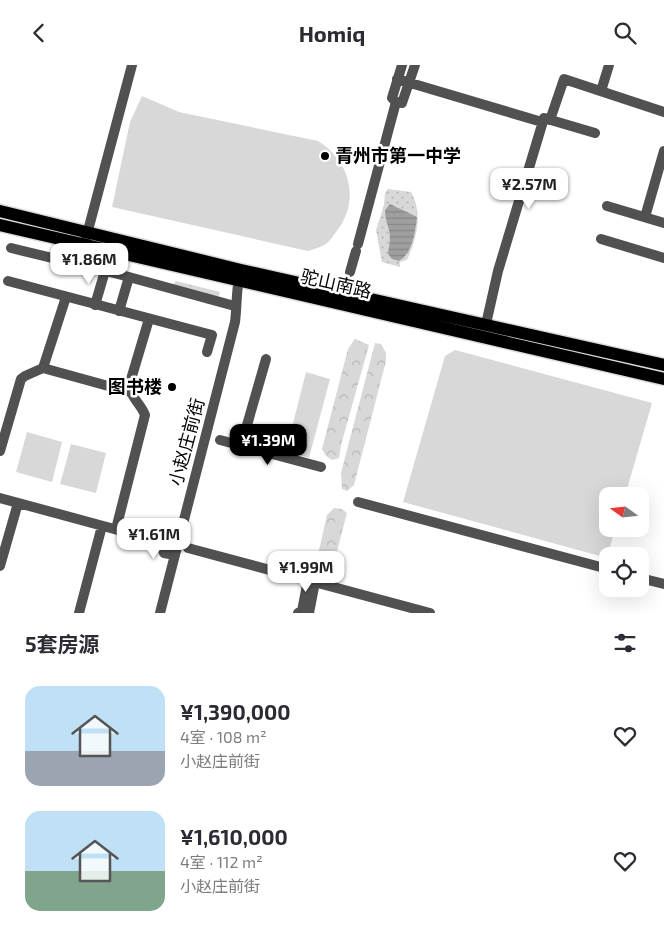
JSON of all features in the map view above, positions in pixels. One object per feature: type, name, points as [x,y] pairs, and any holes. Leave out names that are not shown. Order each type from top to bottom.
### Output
[{"type":"main road","name":"驼山南路","points":[[1,217],[239,279],[664,379]]},
{"type":"main road","name":"驼山南路","points":[[86,238],[241,270],[664,365]]},
{"type":"street","points":[[86,238],[132,65]]},
{"type":"street","points":[[402,65],[392,98],[396,102],[402,103],[414,65]]},
{"type":"street","points":[[601,91],[609,65]]},
{"type":"street","points":[[397,79],[595,133]]},
{"type":"street","points":[[486,324],[498,271],[546,121],[564,79],[664,112]]},
{"type":"street","points":[[350,272],[396,102]]},
{"type":"street","points":[[645,217],[664,151]]},
{"type":"street","points":[[607,206],[664,223]]},
{"type":"street","points":[[601,239],[664,258]]},
{"type":"street","points":[[11,247],[231,305]]},
{"type":"street","points":[[118,274],[120,262]]},
{"type":"street","points":[[95,305],[105,271]]},
{"type":"street","points":[[119,311],[129,277]]},
{"type":"street","name":"小赵庄前街","points":[[160,613],[235,322],[239,279]]},
{"type":"street","points":[[8,281],[212,335],[207,352]]},
{"type":"street","points":[[43,368],[66,297]]},
{"type":"street","points":[[116,529],[146,415],[130,392],[129,386],[149,319]]},
{"type":"street","points":[[241,446],[266,359]]},
{"type":"street","points":[[0,451],[21,379],[25,375],[43,368],[130,392]]},
{"type":"street","points":[[220,441],[321,467]]},
{"type":"street","points":[[0,498],[162,542]]},
{"type":"street","points":[[358,502],[599,567]]},
{"type":"street","points":[[0,566],[18,503]]},
{"type":"street","points":[[79,613],[102,526]]},
{"type":"street","points":[[175,555],[164,553],[162,542],[164,536],[169,533],[179,536]]},
{"type":"street","points":[[188,548],[430,613]]},
{"type":"street","points":[[649,580],[664,584]]},
{"type":"street","points":[[298,613],[302,611],[311,581]]},
{"type":"street","points":[[309,613],[311,581]]},
{"type":"green space","points":[[142,96],[179,112],[318,141],[337,158],[348,180],[349,204],[339,228],[326,244],[308,251],[112,207],[130,122]]},
{"type":"green space","points":[[388,189],[411,192],[417,208],[418,217],[414,243],[407,260],[400,262],[400,267],[382,262],[376,230],[384,205],[385,193]]},
{"type":"green space","points":[[176,281],[220,292],[218,299],[173,285]]},
{"type":"green space","points":[[355,339],[369,345],[339,458],[332,460],[326,456],[322,449],[348,349]]},
{"type":"green space","points":[[375,343],[381,344],[386,353],[386,361],[354,485],[347,491],[342,489],[341,473]]},
{"type":"green space","points":[[455,350],[652,403],[628,487],[599,487],[599,537],[613,537],[610,547],[599,547],[599,556],[403,502],[445,356]]},
{"type":"green space","points":[[306,372],[330,379],[309,458],[286,451]]},
{"type":"green space","points":[[27,432],[62,442],[52,482],[16,472]]},
{"type":"green space","points":[[71,444],[106,453],[96,493],[60,484]]},
{"type":"green space","points":[[334,508],[342,509],[347,513],[332,570],[325,574],[319,567],[317,559],[327,515]]},
{"type":"shaded area","points":[[390,204],[417,217],[410,247],[399,261],[392,259],[388,254],[390,236],[385,210]]},
{"type":"place","name":"青州市第一中学","points":[[325,156]]},
{"type":"place","name":"图书楼","points":[[172,387]]}]
